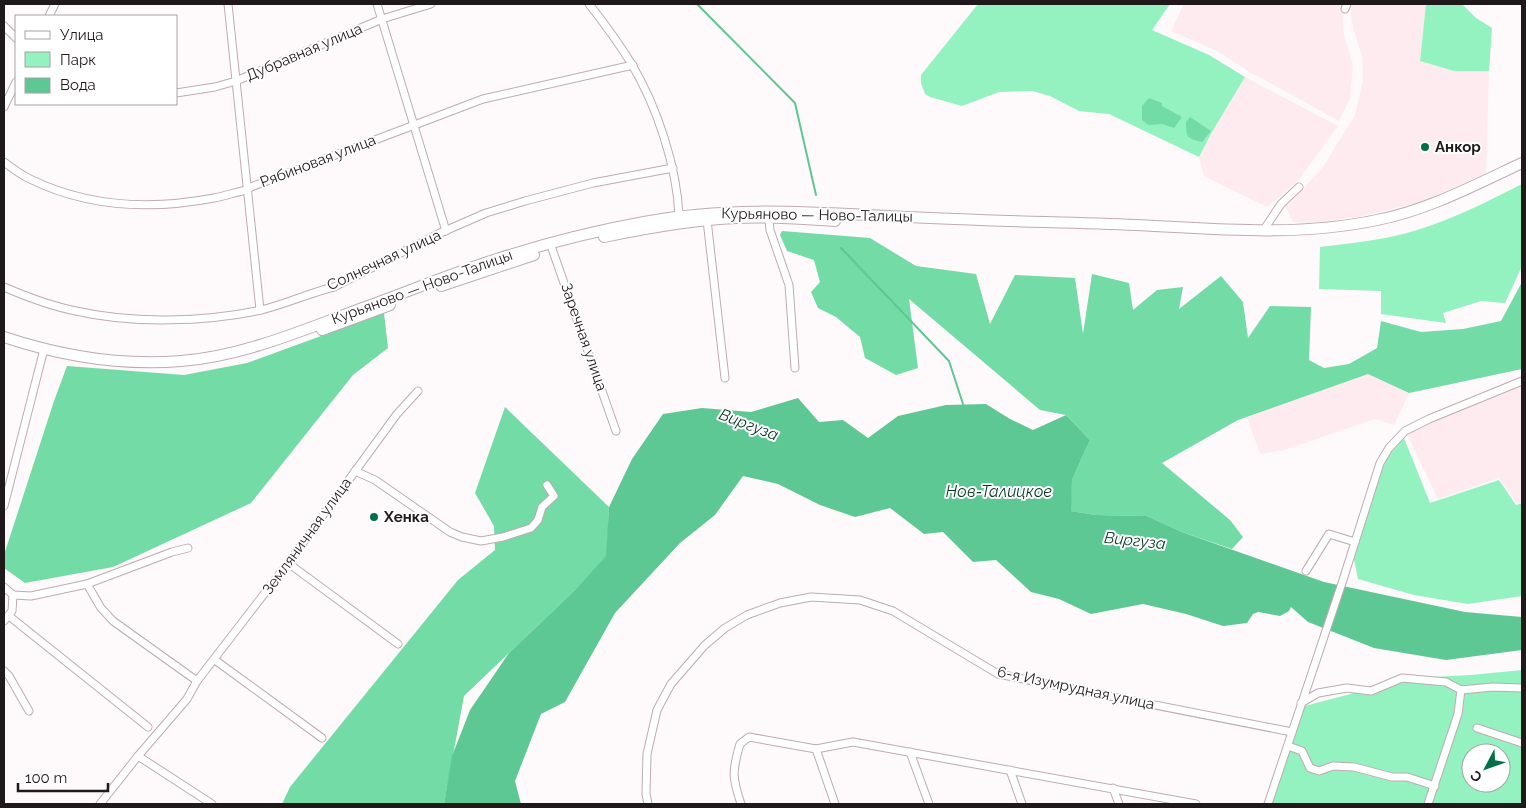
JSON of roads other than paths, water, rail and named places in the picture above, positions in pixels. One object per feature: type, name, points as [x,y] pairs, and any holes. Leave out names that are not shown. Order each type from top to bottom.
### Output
[{"type":"main road","name":"Курьяново — Ново-Талицы","points":[[552,247],[603,230],[679,216],[768,211],[1263,232],[1304,230],[1390,217],[1435,203],[1522,163]]},
{"type":"main road","name":"Курьяново — Ново-Талицы","points":[[4,343],[43,352],[130,362],[185,361],[228,353],[284,336],[481,264],[552,247],[648,228],[707,220],[738,218],[1263,238],[1306,237],[1379,226],[1409,219],[1461,199],[1522,170]]},
{"type":"main road","name":"Курьяново — Ново-Талицы","points":[[4,337],[43,352]]},
{"type":"street","points":[[228,4],[260,310]]},
{"type":"street","points":[[377,4],[446,231]]},
{"type":"street","name":"Дубравная улица","points":[[178,94],[236,81],[382,19],[431,4]]},
{"type":"street","points":[[589,4],[619,44],[632,66],[657,119],[673,168],[678,194],[679,216]]},
{"type":"street","points":[[4,26],[15,37]]},
{"type":"street","name":"Рябиновая улица","points":[[4,162],[28,178],[59,192],[86,200],[140,206],[188,202],[248,190],[251,187],[483,99],[543,84],[632,66]]},
{"type":"street","points":[[4,107],[15,84]]},
{"type":"street","name":"Солнечная улица","points":[[4,287],[40,301],[77,312],[115,316],[164,320],[214,318],[260,310],[334,286],[375,264],[486,213],[593,183],[673,168]]},
{"type":"street","points":[[1263,232],[1281,204],[1299,187]]},
{"type":"street","points":[[770,219],[770,230],[789,285],[795,368]]},
{"type":"street","points":[[707,220],[724,378]]},
{"type":"street","name":"Заречная улица","points":[[552,247],[616,431]]},
{"type":"street","points":[[4,506],[43,352]]},
{"type":"street","points":[[1268,804],[1380,463],[1397,438],[1405,432],[1429,419],[1522,381]]},
{"type":"street","name":"Земляничная улица","points":[[100,804],[138,756],[188,699],[197,681],[288,563],[402,408],[418,391]]},
{"type":"street","points":[[355,471],[375,480],[450,532],[462,537],[481,540],[503,537],[531,528],[538,520],[542,507],[554,496],[547,485]]},
{"type":"street","points":[[1306,571],[1329,534],[1355,542]]},
{"type":"street","points":[[4,587],[13,595],[32,596],[87,584],[172,552],[188,548]]},
{"type":"street","points":[[288,563],[398,644]]},
{"type":"street","points":[[87,584],[101,608],[113,621],[197,681]]},
{"type":"street","points":[[13,595],[14,603],[6,619],[148,728]]},
{"type":"street","name":"6-я Изумрудная улица","points":[[648,804],[646,794],[647,754],[657,710],[671,684],[704,645],[726,628],[747,615],[780,603],[811,597],[860,600],[892,611],[998,674],[1292,732]]},
{"type":"street","points":[[215,660],[322,738]]},
{"type":"street","points":[[4,671],[9,676],[29,711]]},
{"type":"street","points":[[1301,702],[1318,693],[1347,688],[1371,691],[1402,678],[1446,682],[1462,690],[1493,686],[1522,688]]},
{"type":"street","points":[[1428,804],[1458,714],[1462,690]]},
{"type":"street","points":[[1477,728],[1522,743]]},
{"type":"street","points":[[741,804],[734,784],[733,770],[740,744],[749,738],[816,749],[853,742],[1196,804]]},
{"type":"street","points":[[1288,746],[1302,751],[1310,768],[1319,771],[1333,766],[1354,767],[1392,777],[1407,777],[1435,786]]},
{"type":"street","points":[[816,749],[835,804]]},
{"type":"street","points":[[910,752],[930,804]]},
{"type":"street","points":[[138,756],[212,804]]},
{"type":"street","points":[[1010,770],[1022,804]]},
{"type":"street","points":[[1113,788],[1118,804]]},
{"type":"water","name":"Нов-Талицкое","points":[[798,398],[819,422],[843,420],[868,438],[898,416],[946,405],[986,404],[1010,419],[1033,430],[1066,415],[1090,440],[1072,480],[1071,511],[1096,515],[1147,516],[1182,532],[1324,582],[1465,612],[1522,617],[1522,650],[1446,660],[1374,648],[1308,622],[1291,607],[1289,611],[1280,616],[1258,612],[1253,614],[1247,623],[1223,626],[1186,614],[1143,604],[1091,614],[1059,599],[1031,592],[996,560],[973,562],[943,532],[924,534],[890,508],[855,517],[820,505],[778,484],[743,476],[715,515],[680,543],[615,613],[565,702],[541,714],[515,781],[521,804],[444,804],[452,756],[470,710],[509,653],[575,590],[606,556],[609,507],[632,459],[663,414],[702,408],[751,412]]},
{"type":"waterway","points":[[697,4],[795,103],[816,195]]},
{"type":"waterway","points":[[841,248],[949,361],[963,404]]},
{"type":"place","name":"Анкор","points":[[1425,147]]},
{"type":"place","name":"Хенка","points":[[374,517]]},
{"type":"water label","name":"Виргуза","points":[[749,424]]},
{"type":"water label","name":"Виргуза","points":[[1135,540]]}]
